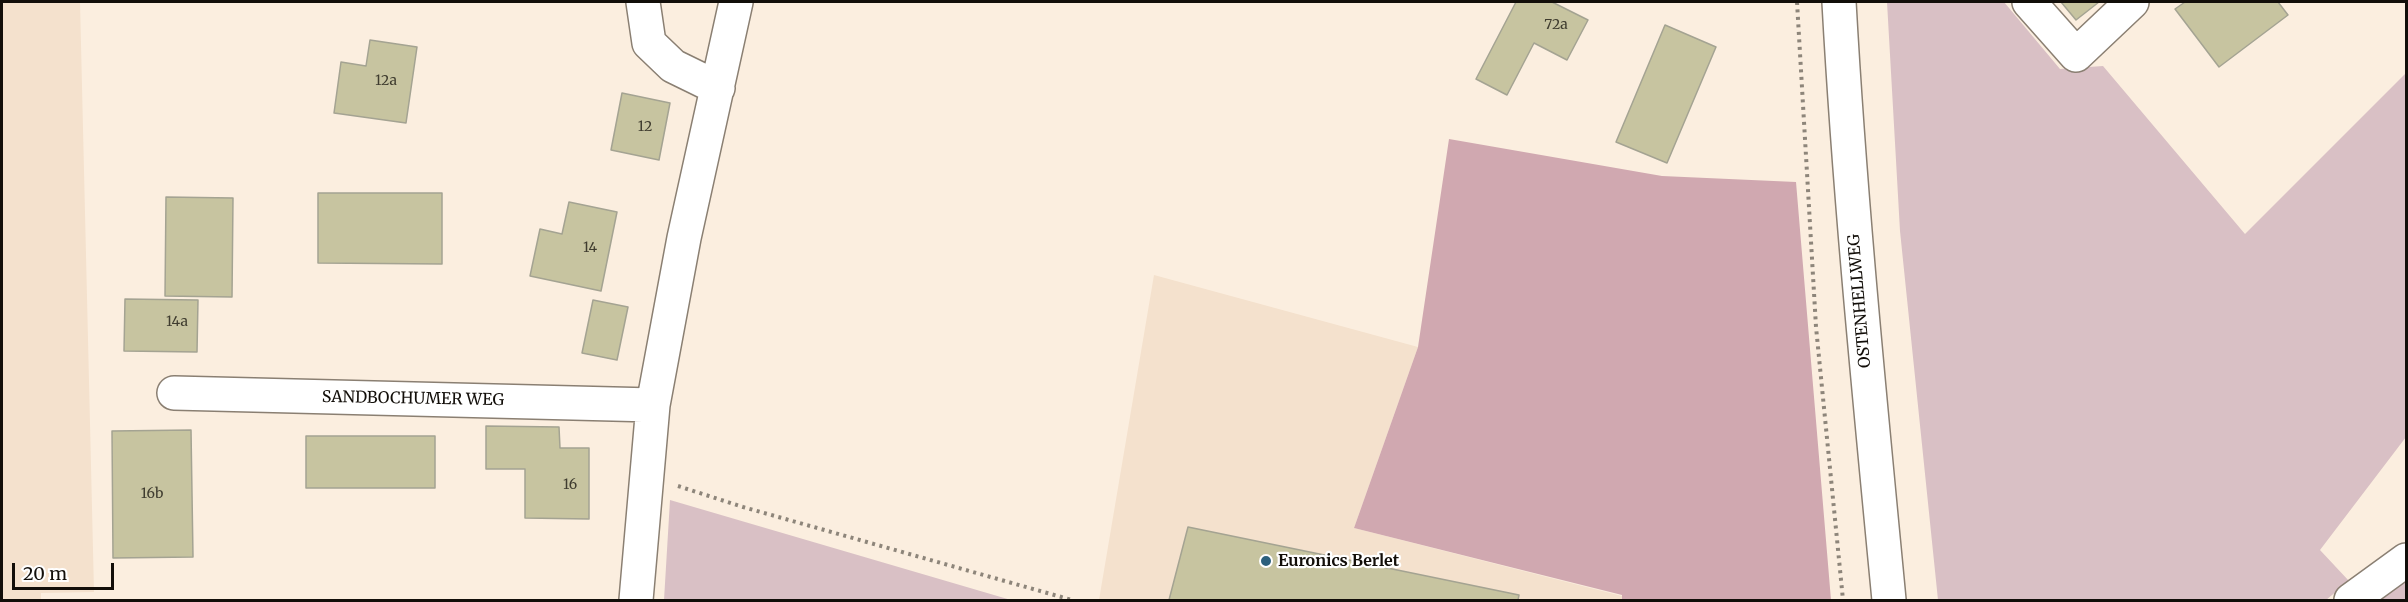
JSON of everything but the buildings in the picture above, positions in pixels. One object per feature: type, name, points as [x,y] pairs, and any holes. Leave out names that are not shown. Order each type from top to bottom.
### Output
[{"type":"street","points":[[643,2],[650,43],[673,66],[718,88]]},
{"type":"street","points":[[636,600],[653,405],[684,238],[736,2]]},
{"type":"street","name":"OSTENHELLWEG","points":[[1839,2],[1866,370],[1889,600]]},
{"type":"street","points":[[2028,2],[2076,55],[2132,2]]},
{"type":"street","name":"SANDBOCHUMER WEG","points":[[174,393],[653,405]]},
{"type":"street","points":[[2351,600],[2406,560]]},
{"type":"path","points":[[1797,2],[1816,327],[1843,600]]},
{"type":"path","points":[[645,479],[675,485],[743,507],[1072,600]]},
{"type":"shaded area","points":[[2,2],[80,2],[94,592],[41,593],[41,600],[2,600]]},
{"type":"shaded area","points":[[1887,2],[2004,2],[2060,69],[2103,66],[2245,234],[2406,73],[2406,437],[2320,550],[2349,581],[2326,600],[1938,600],[1900,231]]},
{"type":"shaded area","points":[[1449,139],[1662,176],[1796,182],[1831,600],[1622,600],[1622,595],[1354,528],[1418,347]]},
{"type":"shaded area","points":[[1154,275],[1418,347],[1354,528],[1622,596],[1622,600],[1099,600]]},
{"type":"shaded area","points":[[670,500],[1011,600],[664,600]]},
{"type":"shaded area","points":[[2406,578],[2406,600],[2375,600]]},
{"type":"place","name":"Euronics Berlet","points":[[1266,561]]}]
